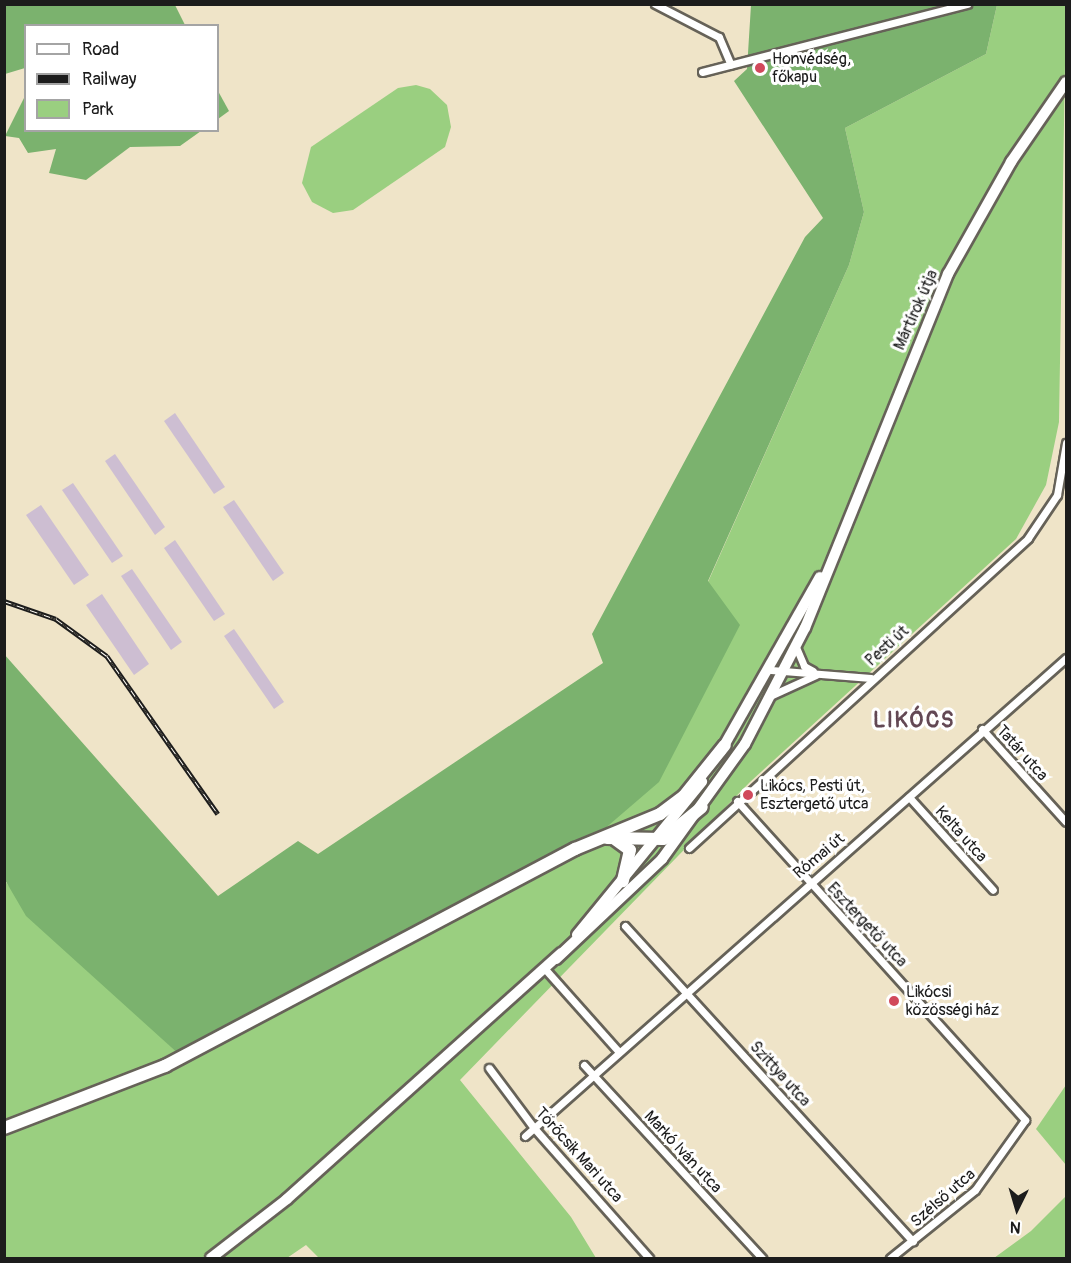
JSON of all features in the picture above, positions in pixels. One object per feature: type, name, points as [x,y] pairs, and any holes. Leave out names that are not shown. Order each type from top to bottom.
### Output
[{"type":"highway","points":[[4,1128],[165,1066],[575,849],[672,806],[725,745]]},
{"type":"highway","points":[[600,839],[658,840],[673,835],[702,807]]},
{"type":"highway","points":[[600,839],[628,846],[631,864],[623,881]]},
{"type":"main road","name":"Mártírok útja","points":[[827,567],[948,274],[1011,162],[1066,82]]},
{"type":"main road","points":[[211,1258],[287,1198],[634,888],[702,807],[769,697],[796,647],[827,567]]},
{"type":"main road","points":[[556,958],[658,840],[725,745],[771,670],[827,567]]},
{"type":"street","points":[[655,4],[719,37],[731,65]]},
{"type":"street","points":[[702,72],[967,4]]},
{"type":"street","name":"Pesti út","points":[[689,848],[737,801],[1041,523],[1057,495],[1066,443]]},
{"type":"street","points":[[796,647],[804,666],[824,674]]},
{"type":"street","name":"Római út","points":[[525,1136],[809,882],[909,797],[982,729],[1066,658]]},
{"type":"street","points":[[771,670],[871,678]]},
{"type":"street","points":[[769,697],[796,680],[824,674]]},
{"type":"street","name":"Tatár utca","points":[[982,729],[1066,822]]},
{"type":"street","name":"Kelta utca","points":[[909,797],[993,890]]},
{"type":"street","name":"Esztergető utca","points":[[737,801],[1025,1120]]},
{"type":"street","name":"Szittya utca","points":[[625,926],[913,1241]]},
{"type":"street","points":[[545,969],[619,1052]]},
{"type":"street","name":"Markó Iván utca","points":[[584,1065],[762,1258]]},
{"type":"street","name":"Törőcsik Mari utca","points":[[489,1068],[534,1128],[649,1258]]},
{"type":"street","name":"Szélső utca","points":[[890,1258],[975,1190],[1025,1120]]},
{"type":"shaded area","points":[[175,413],[225,487],[214,494],[164,421]]},
{"type":"shaded area","points":[[115,454],[165,527],[155,535],[105,461]]},
{"type":"shaded area","points":[[73,483],[123,556],[112,563],[62,490]]},
{"type":"shaded area","points":[[234,500],[284,573],[273,581],[223,507]]},
{"type":"shaded area","points":[[41,505],[89,575],[74,585],[26,515]]},
{"type":"shaded area","points":[[175,540],[225,614],[214,621],[164,548]]},
{"type":"shaded area","points":[[132,569],[182,642],[171,650],[121,576]]},
{"type":"shaded area","points":[[102,594],[149,664],[134,675],[86,605]]},
{"type":"shaded area","points":[[234,629],[284,702],[274,709],[224,636]]},
{"type":"green space","points":[[5,4],[175,5],[184,24],[24,24],[24,68],[5,74]]},
{"type":"green space","points":[[751,5],[997,5],[986,54],[845,128],[864,212],[849,265],[708,581],[740,625],[659,782],[588,843],[182,1057],[26,916],[5,880],[4,654],[218,896],[298,841],[318,854],[603,663],[592,634],[805,237],[823,218],[734,81],[747,69]]},
{"type":"green space","points":[[997,5],[1066,5],[1059,422],[1046,485],[1016,539],[750,782],[460,1080],[571,1217],[596,1258],[319,1258],[306,1245],[287,1258],[5,1258],[4,880],[27,908],[182,1057],[708,582],[849,265],[864,212],[845,128],[986,54]]},
{"type":"green space","points":[[416,85],[430,89],[447,105],[451,127],[445,147],[353,210],[333,213],[312,202],[302,183],[311,147],[398,88]]},
{"type":"green space","points":[[219,93],[229,111],[219,118]]},
{"type":"green space","points":[[24,98],[24,132],[200,132],[180,146],[130,147],[86,180],[49,173],[56,149],[28,153],[19,138],[5,136]]},
{"type":"green space","points":[[1066,1085],[1066,1165],[1036,1129]]},
{"type":"green space","points":[[1066,1196],[1066,1258],[994,1258],[1031,1231]]},
{"type":"railway","points":[[4,601],[56,619],[107,656],[218,814]]},
{"type":"place","name":"Honvédség, főkapu","points":[[760,68]]},
{"type":"place","name":"Likócs, Pesti út, Esztergető utca","points":[[748,795]]},
{"type":"place","name":"Likócsi közösségi ház","points":[[894,1001]]},
{"type":"district","name":"LIKÓCS","points":[[914,721]]}]
